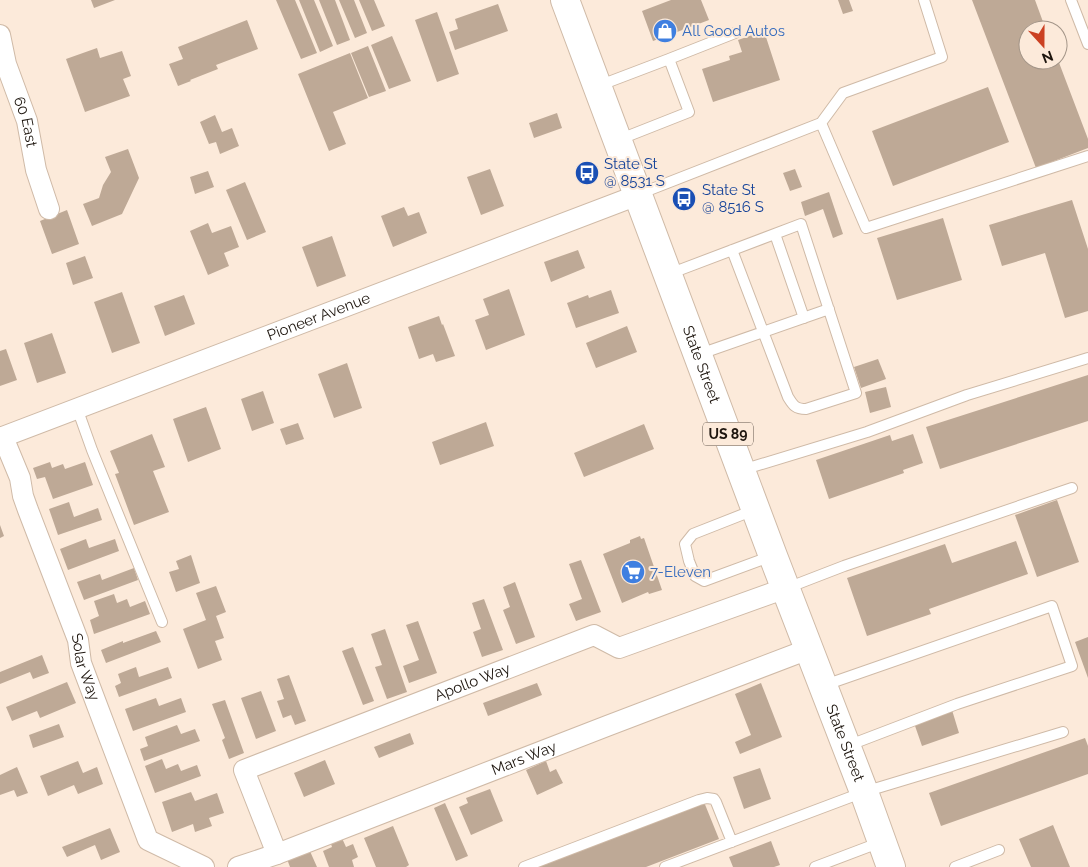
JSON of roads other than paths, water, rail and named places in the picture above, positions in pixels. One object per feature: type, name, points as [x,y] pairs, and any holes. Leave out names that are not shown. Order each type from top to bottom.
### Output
[{"type":"main road","name":"State Street","points":[[565,0],[891,867]]},
{"type":"street","name":"60 East","points":[[0,36],[6,64],[27,121],[36,170],[49,209]]},
{"type":"street","name":"Pioneer Avenue","points":[[2,437],[638,195]]},
{"type":"street","name":"Solar Way","points":[[2,437],[20,478],[26,503],[78,640],[81,663],[148,840],[204,867]]},
{"type":"street","name":"Apollo Way","points":[[277,854],[244,770],[594,635],[619,648],[786,588]]},
{"type":"street","name":"Mars Way","points":[[238,867],[277,854],[809,649]]},
{"type":"lane","points":[[638,195],[821,123],[843,94],[942,57],[924,0]]},
{"type":"lane","points":[[1071,0],[1088,44]]},
{"type":"lane","points":[[597,86],[736,33]]},
{"type":"lane","points":[[618,140],[689,112],[669,59]]},
{"type":"lane","points":[[821,123],[866,228],[1088,156]]},
{"type":"lane","points":[[668,274],[732,250],[802,224],[856,393],[806,410],[798,409],[793,404],[788,397],[732,250]]},
{"type":"lane","points":[[775,234],[804,318]]},
{"type":"lane","points":[[698,354],[829,309]]},
{"type":"lane","points":[[741,470],[867,432],[967,395],[1088,358]]},
{"type":"lane","points":[[77,408],[92,450],[162,622]]},
{"type":"lane","points":[[786,588],[1072,488]]},
{"type":"lane","points":[[756,509],[693,534],[685,544],[689,561],[695,576],[704,581],[773,556]]},
{"type":"lane","points":[[823,685],[1052,606],[1072,666],[957,704],[846,746]]},
{"type":"lane","points":[[665,867],[864,792],[1063,732]]},
{"type":"lane","points":[[524,867],[707,798],[714,799],[716,802],[732,842]]},
{"type":"lane","points":[[816,867],[882,842]]},
{"type":"lane","points":[[955,867],[999,850]]},
{"type":"place","name":"All Good Autos","points":[[665,31]]},
{"type":"place","name":"State St @ 8531 S","points":[[587,173]]},
{"type":"place","name":"State St @ 8516 S","points":[[684,199]]},
{"type":"place","name":"7-Eleven","points":[[633,572]]}]
